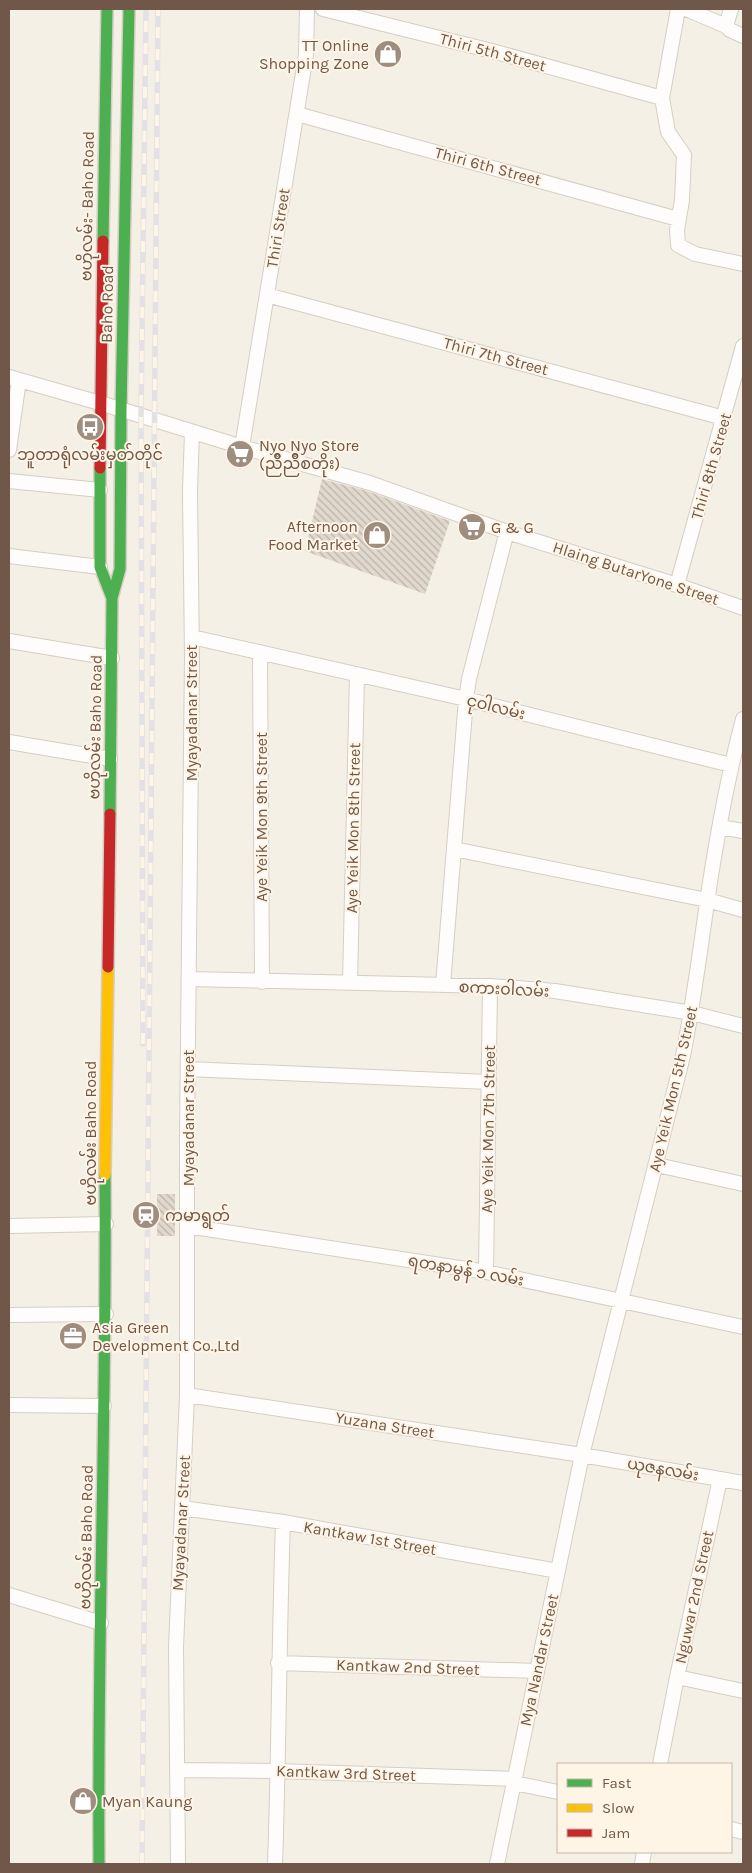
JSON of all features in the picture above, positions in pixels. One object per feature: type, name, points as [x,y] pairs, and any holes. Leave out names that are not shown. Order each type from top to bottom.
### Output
[{"type":"main road","name":"ဗဟိုလမ်း- Baho Road","points":[[100,403],[107,9]]},
{"type":"main road","name":"Baho Road","points":[[112,598],[120,568],[121,410],[129,9]]},
{"type":"main road","name":"ဗဟိုလမ်း Baho Road","points":[[99,1864],[98,1756],[106,1314],[105,1159],[112,658],[112,598],[100,567],[100,403]]},
{"type":"street","name":"Thiri Street","points":[[242,447],[306,55],[307,9]]},
{"type":"street","name":"Thiri 5th Street","points":[[323,9],[492,51],[662,98]]},
{"type":"street","points":[[678,9],[662,98],[668,132],[684,155],[682,200],[676,230],[678,245],[695,254],[743,264]]},
{"type":"street","points":[[686,9],[743,36]]},
{"type":"street","points":[[728,28],[732,9]]},
{"type":"street","name":"Thiri 6th Street","points":[[297,114],[678,219]]},
{"type":"street","name":"Thiri 7th Street","points":[[267,295],[724,418]]},
{"type":"street","name":"Thiri 8th Street","points":[[677,585],[743,346]]},
{"type":"street","name":"Hlaing ButarYone Street","points":[[14,378],[242,447],[370,483],[507,531],[743,608]]},
{"type":"street","points":[[9,450],[14,378]]},
{"type":"street","name":"Myayadanar Street","points":[[178,1864],[176,1647],[187,1395],[192,636],[190,501],[192,432]]},
{"type":"street","points":[[9,481],[100,490]]},
{"type":"street","points":[[443,986],[466,699],[469,679],[507,531]]},
{"type":"street","points":[[9,556],[100,567]]},
{"type":"street","name":"ငုဝါလမ်း","points":[[192,636],[466,699],[731,765]]},
{"type":"street","points":[[9,641],[112,658]]},
{"type":"street","name":"Aye Yeik Mon 9th Street","points":[[260,652],[262,982]]},
{"type":"street","name":"Aye Yeik Mon 8th Street","points":[[350,983],[356,674]]},
{"type":"street","name":"Aye Yeik Mon 5th Street","points":[[582,1455],[657,1165],[683,1056],[692,1013],[707,900],[731,765],[743,719]]},
{"type":"street","points":[[9,742],[110,759]]},
{"type":"street","points":[[720,827],[743,832]]},
{"type":"street","points":[[454,849],[707,900],[743,910]]},
{"type":"street","name":"စကား၀ါလမ်း","points":[[189,980],[490,986],[555,991],[692,1013],[743,1026]]},
{"type":"street","name":"Aye Yeik Mon 7th Street","points":[[486,1272],[490,986]]},
{"type":"street","points":[[188,1069],[489,1082]]},
{"type":"street","points":[[657,1165],[743,1184]]},
{"type":"street","points":[[9,1226],[106,1224]]},
{"type":"street","name":"ရတနာမွန် ၁ လမ်း","points":[[187,1226],[486,1272],[743,1327]]},
{"type":"street","points":[[9,1314],[106,1314]]},
{"type":"street","name":"Yuzana Street","points":[[187,1395],[582,1455]]},
{"type":"street","points":[[9,1405],[104,1406]]},
{"type":"street","name":"ယုဇနလမ်း","points":[[582,1455],[743,1483]]},
{"type":"street","name":"Mya Nandar Street","points":[[497,1864],[582,1455]]},
{"type":"street","name":"Nguwar 2nd Street","points":[[720,1479],[677,1677],[743,1691]]},
{"type":"street","name":"Kantkaw 1st Street","points":[[182,1508],[283,1522],[558,1571]]},
{"type":"street","points":[[275,1864],[278,1771],[278,1663],[283,1522]]},
{"type":"street","points":[[9,1595],[100,1623]]},
{"type":"street","name":"Kantkaw 2nd Street","points":[[278,1663],[537,1672]]},
{"type":"street","points":[[660,1763],[677,1677]]},
{"type":"street","name":"Kantkaw 3rd Street","points":[[177,1770],[278,1771],[514,1781],[557,1792]]},
{"type":"building","name":"Afternoon Food Market","points":[[322,479],[367,491],[450,521],[425,594],[305,551]]},
{"type":"building","points":[[157,1194],[175,1194],[175,1236],[157,1236]]},
{"type":"railway","points":[[143,1044],[141,416],[146,9]]},
{"type":"railway","points":[[142,1864],[158,9]]},
{"type":"traffic: fast","points":[[103,241],[107,9]]},
{"type":"traffic: fast","points":[[112,598],[120,569],[121,410],[129,9]]},
{"type":"traffic: fast","points":[[100,468],[100,567],[112,598],[110,814]]},
{"type":"traffic: fast","points":[[99,1864],[105,1175]]},
{"type":"traffic: slow","points":[[105,1175],[108,967]]},
{"type":"traffic: jam","points":[[100,468],[103,241]]},
{"type":"traffic: jam","points":[[108,967],[110,814]]},
{"type":"place","name":"TT Online Shopping Zone","points":[[388,54]]},
{"type":"place","name":"ဘူတာရုံလမ်းမှတ်တိုင်","points":[[90,427]]},
{"type":"place","name":"Nyo Nyo Store (ညိဳညိဳစတိုး)","points":[[240,454]]},
{"type":"place","name":"G & G","points":[[472,527]]},
{"type":"place","name":"Afternoon Food Market","points":[[377,535]]},
{"type":"place","name":"ကမာရွတ်","points":[[146,1215]]},
{"type":"place","name":"Asia Green Development Co.,Ltd","points":[[73,1336]]},
{"type":"place","name":"Myan Kaung","points":[[83,1801]]}]
